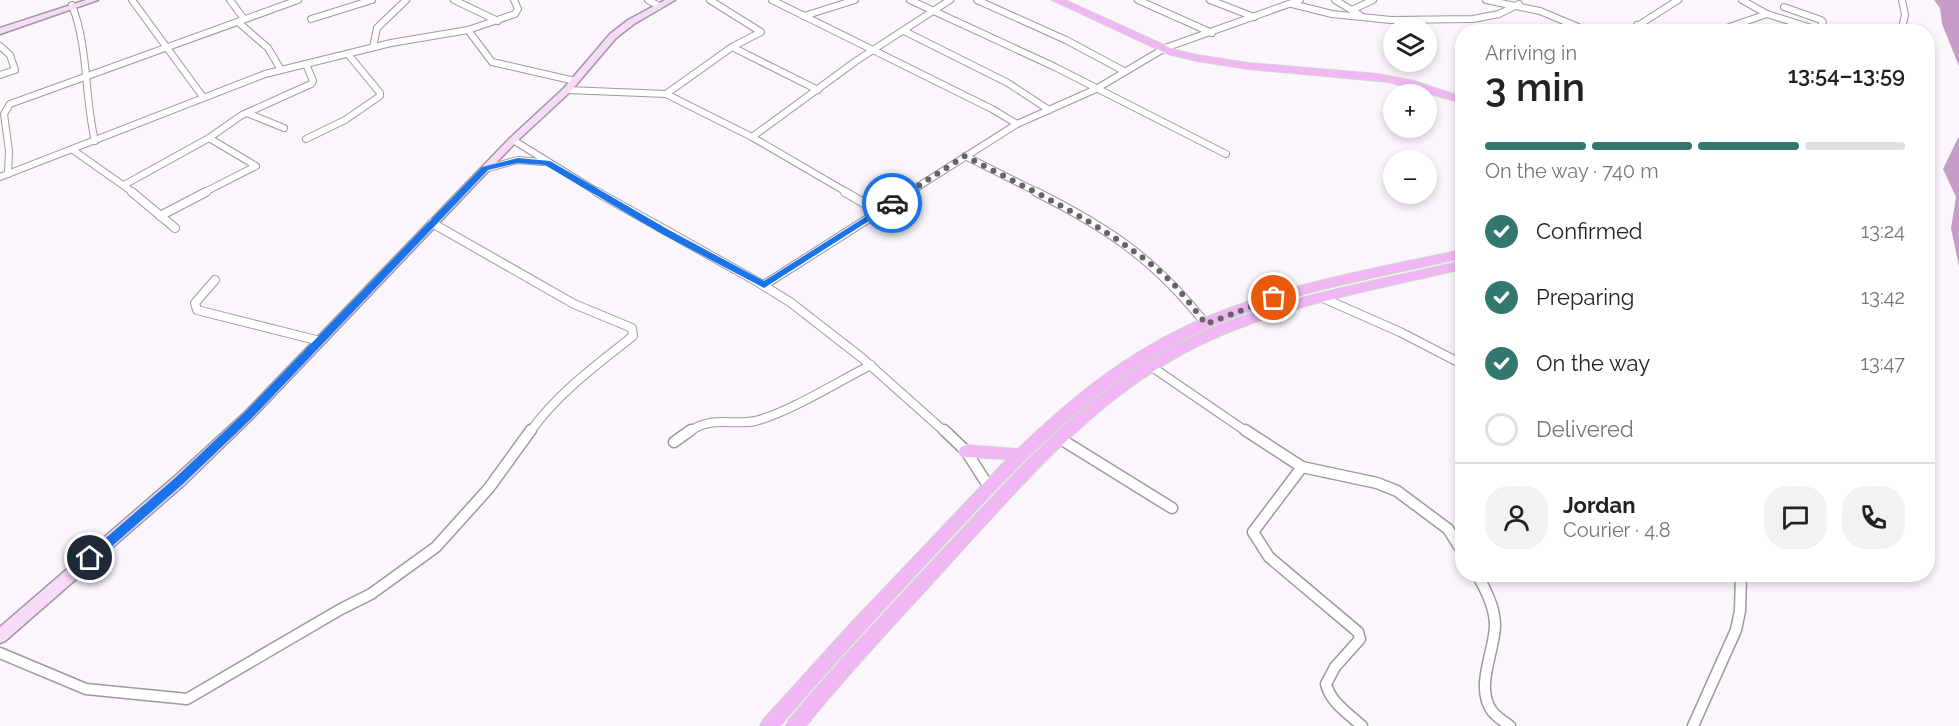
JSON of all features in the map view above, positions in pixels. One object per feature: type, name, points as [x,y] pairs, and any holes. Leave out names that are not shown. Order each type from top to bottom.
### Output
[{"type":"main road","points":[[73,6],[86,0]]},
{"type":"main road","points":[[0,30],[94,0]]},
{"type":"main road","points":[[0,636],[179,481],[249,415],[513,140],[571,86],[613,36],[654,3],[671,0]]},
{"type":"main road","points":[[1057,0],[1170,46],[1191,52],[1223,59],[1396,74],[1455,91]]},
{"type":"main road","points":[[1070,0],[1189,57],[1238,66],[1377,77],[1407,82],[1455,98]]},
{"type":"main road","points":[[769,726],[828,656],[1018,455],[1101,382],[1170,341],[1206,324],[1274,298],[1455,256]]},
{"type":"main road","points":[[795,726],[1025,471],[1112,392],[1190,344],[1221,330],[1323,298],[1455,268]]},
{"type":"main road","points":[[966,451],[976,454],[1006,452],[1018,455]]},
{"type":"street","points":[[132,0],[203,97]]},
{"type":"street","points":[[230,0],[251,34],[269,46],[281,70]]},
{"type":"street","points":[[8,174],[9,151],[4,114],[7,106],[85,75],[298,0]]},
{"type":"street","points":[[311,19],[372,0]]},
{"type":"street","points":[[373,47],[382,21],[406,0]]},
{"type":"street","points":[[454,0],[498,21]]},
{"type":"street","points":[[0,177],[203,97],[281,70],[373,47],[468,30],[498,21],[515,14],[518,9],[514,0]]},
{"type":"street","points":[[666,94],[732,47],[761,32],[710,0]]},
{"type":"street","points":[[772,0],[992,109],[1017,124]]},
{"type":"street","points":[[804,16],[855,0]]},
{"type":"street","points":[[910,0],[1055,68],[1226,154]]},
{"type":"street","points":[[752,137],[872,51],[950,0]]},
{"type":"street","points":[[976,0],[1066,40],[1124,71]]},
{"type":"street","points":[[1138,0],[1212,33]]},
{"type":"street","points":[[1210,0],[1254,17]]},
{"type":"street","points":[[1270,0],[1281,7]]},
{"type":"street","points":[[764,285],[1017,124],[1096,89],[1170,46],[1300,0]]},
{"type":"street","points":[[1335,0],[1363,16]]},
{"type":"street","points":[[1352,10],[1373,0]]},
{"type":"street","points":[[1486,0],[1508,1],[1576,24]]},
{"type":"street","points":[[1639,24],[1678,0]]},
{"type":"street","points":[[1742,0],[1767,14],[1799,24]]},
{"type":"street","points":[[1902,0],[1905,15],[1903,24]]},
{"type":"street","points":[[1291,3],[1332,14],[1391,20],[1473,19],[1499,14],[1519,4]]},
{"type":"street","points":[[73,6],[82,47],[87,108],[94,141]]},
{"type":"street","points":[[1784,7],[1821,20],[1823,24]]},
{"type":"street","points":[[1736,24],[1767,14]]},
{"type":"street","points":[[468,30],[492,62],[571,86],[666,94],[752,137],[879,212]]},
{"type":"street","points":[[904,31],[1008,83],[1049,110]]},
{"type":"street","points":[[0,46],[10,55],[15,70],[0,75]]},
{"type":"street","points":[[732,47],[818,90]]},
{"type":"street","points":[[306,139],[358,112],[380,96],[380,93],[348,54]]},
{"type":"street","points":[[124,185],[247,114],[311,84],[306,64]]},
{"type":"street","points":[[247,114],[284,128]]},
{"type":"street","points":[[160,216],[256,166],[209,138]]},
{"type":"street","points":[[513,140],[666,232],[764,285],[838,337],[966,451],[989,487]]},
{"type":"street","points":[[73,150],[124,185],[175,228]]},
{"type":"street","points":[[965,156],[1119,239],[1166,277],[1206,324]]},
{"type":"street","points":[[485,169],[518,160],[547,162]]},
{"type":"street","points":[[0,653],[86,688],[187,699],[341,609],[372,594],[436,547],[489,488],[539,419],[582,376],[633,336],[633,331],[632,328],[574,304],[432,224]]},
{"type":"street","points":[[215,280],[195,303],[197,310],[320,341]]},
{"type":"street","points":[[1323,298],[1455,360]]},
{"type":"street","points":[[674,442],[699,424],[754,422],[779,412],[871,365]]},
{"type":"street","points":[[1152,367],[1302,467],[1377,483],[1397,491],[1448,529],[1455,540]]},
{"type":"street","points":[[1059,438],[1172,508]]},
{"type":"street","points":[[1302,467],[1253,532],[1269,556],[1358,632],[1360,639],[1325,679],[1324,688],[1331,700],[1362,726]]},
{"type":"street","points":[[1481,582],[1488,594],[1496,622],[1486,697],[1491,710],[1510,726]]},
{"type":"street","points":[[1693,726],[1736,630],[1740,611],[1741,582]]},
{"type":"shaded area","points":[[1934,0],[1959,0],[1959,66],[1942,24],[1940,8]]},
{"type":"shaded area","points":[[1959,136],[1959,266],[1951,228],[1956,197],[1943,169]]},
{"type":"way so far","points":[[892,203],[965,156],[1119,239],[1166,277],[1206,324],[1274,298]]},
{"type":"route","points":[[90,558],[179,481],[249,415],[485,169],[518,160],[547,162],[666,232],[764,285],[892,203]]}]
